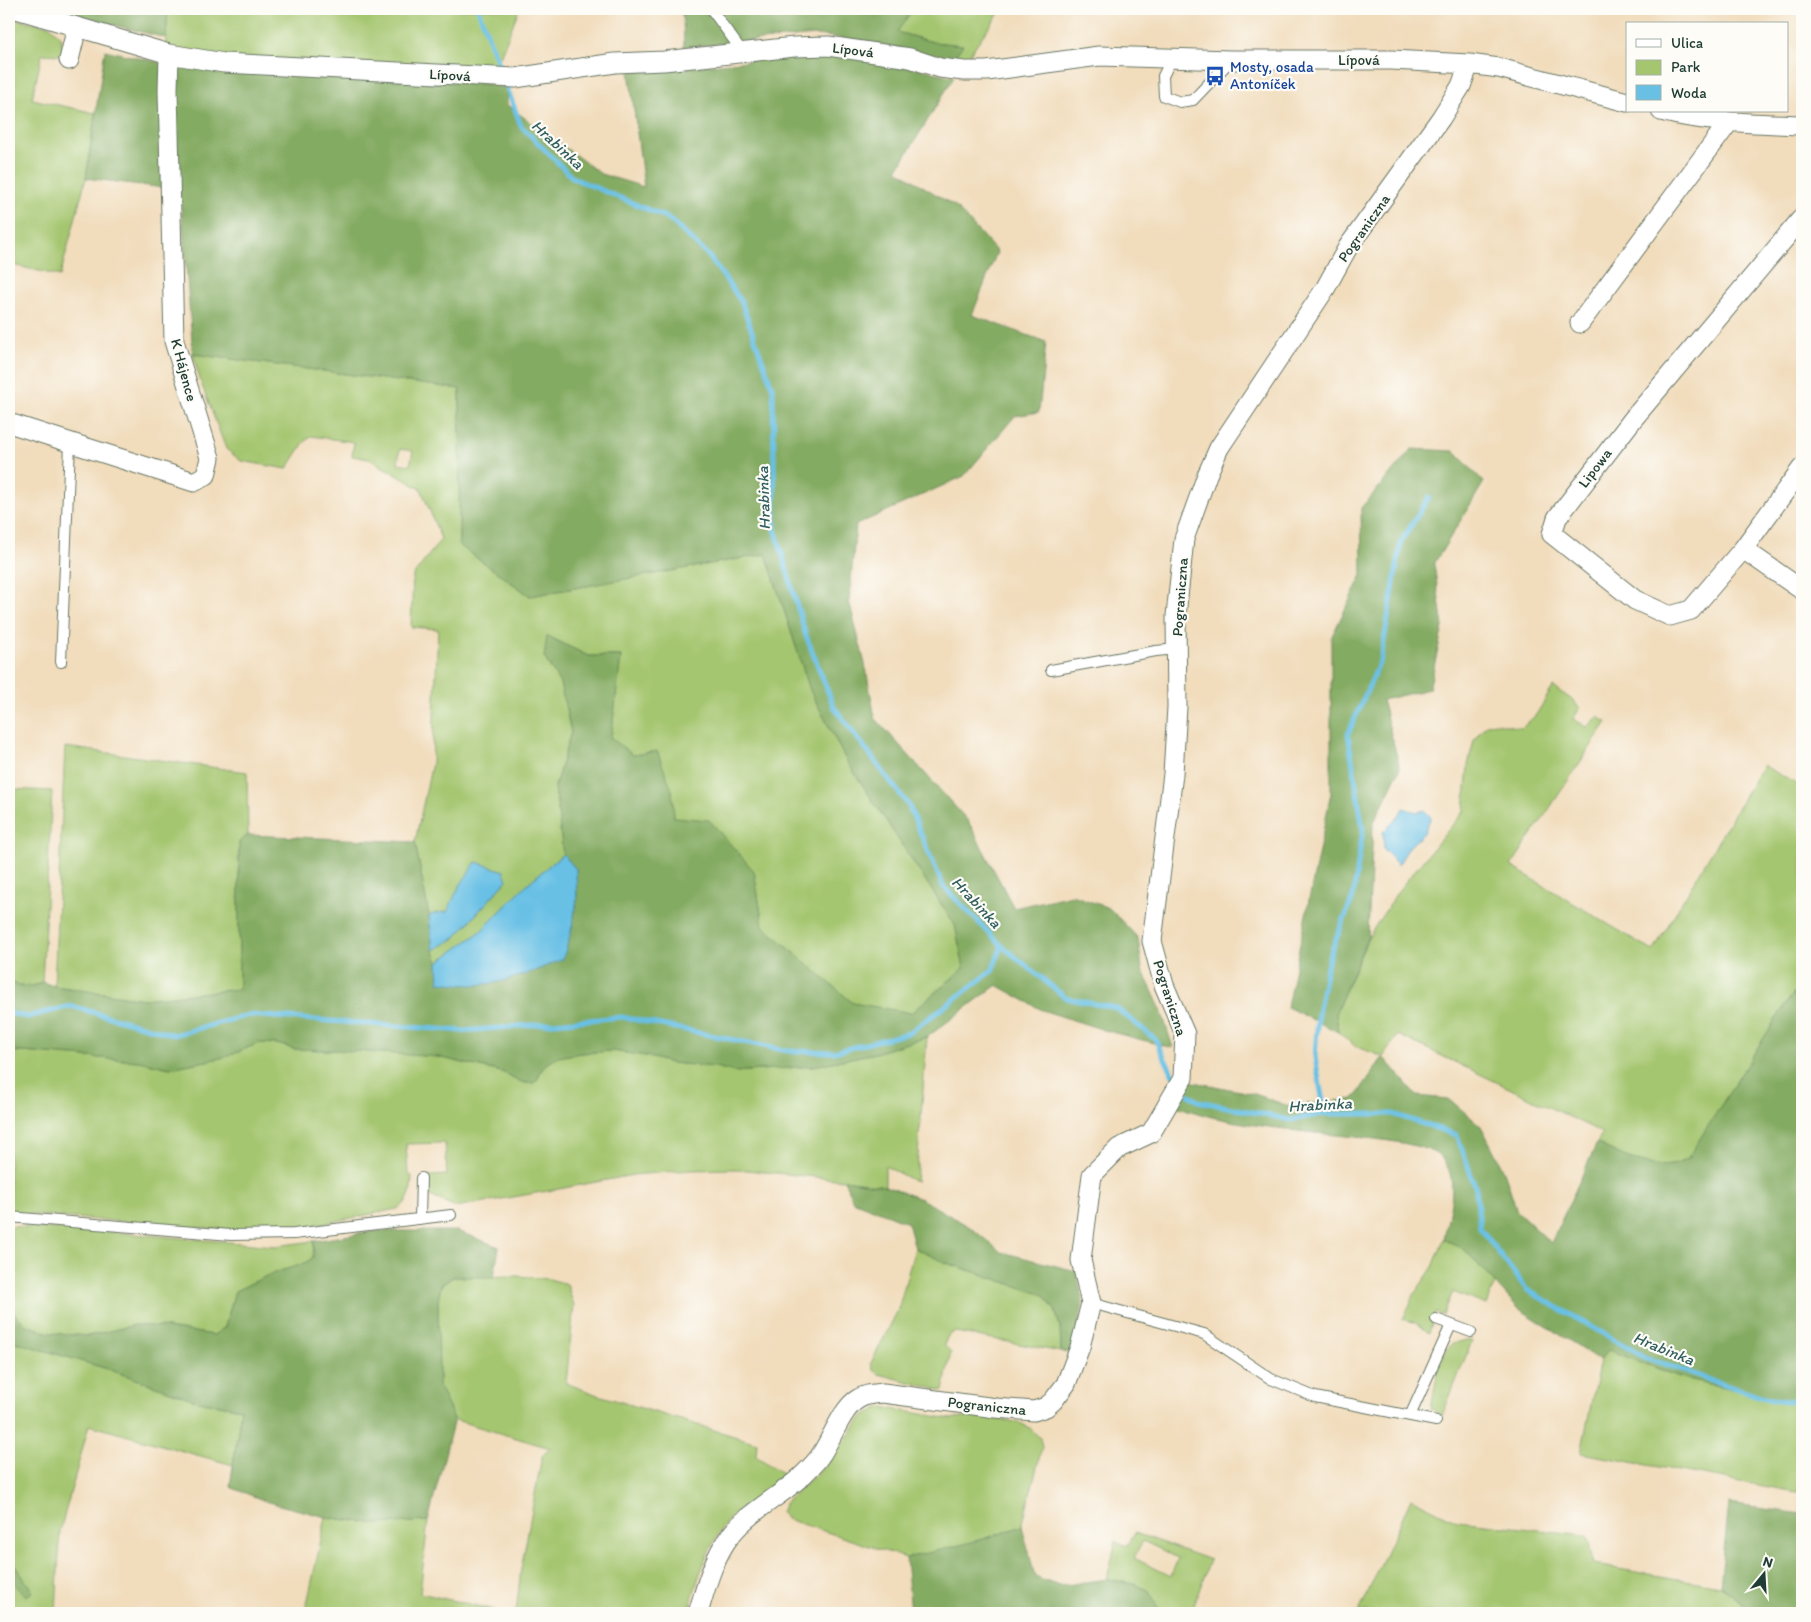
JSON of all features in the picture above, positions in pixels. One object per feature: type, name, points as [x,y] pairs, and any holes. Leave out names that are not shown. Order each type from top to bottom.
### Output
[{"type":"street","name":"Lípová","points":[[16,9],[170,54],[224,63],[502,77],[539,75],[615,63],[664,61],[744,54],[794,47],[828,46],[910,58],[940,68],[964,71],[987,71],[1099,56],[1232,60],[1391,60],[1469,64],[1499,68],[1626,102]]},
{"type":"street","points":[[69,60],[77,27]]},
{"type":"street","name":"K Hájence","points":[[9,423],[194,482],[206,475],[210,458],[174,342],[168,90],[170,54]]},
{"type":"street","name":"Pograniczna","points":[[698,1613],[714,1564],[730,1536],[748,1518],[807,1471],[820,1455],[845,1412],[856,1400],[868,1394],[883,1393],[996,1408],[1034,1411],[1046,1407],[1066,1384],[1080,1347],[1090,1303],[1081,1260],[1092,1175],[1119,1148],[1151,1133],[1183,1078],[1184,1034],[1164,985],[1152,941],[1173,774],[1177,707],[1176,616],[1184,539],[1207,475],[1219,448],[1325,289],[1348,246],[1441,118],[1461,86],[1469,64]]},
{"type":"street","points":[[1666,112],[1683,117],[1729,122],[1802,125]]},
{"type":"street","points":[[1580,323],[1729,122]]},
{"type":"street","name":"Lipowa","points":[[1802,218],[1633,419],[1557,518],[1552,534],[1635,600],[1670,616],[1691,610],[1743,549],[1802,468]]},
{"type":"street","points":[[1743,549],[1802,590]]},
{"type":"lane","points":[[711,9],[744,54]]},
{"type":"lane","points":[[1172,58],[1163,76],[1164,96],[1180,102],[1193,100],[1232,60]]},
{"type":"lane","points":[[61,662],[70,444]]},
{"type":"lane","points":[[1051,670],[1177,649]]},
{"type":"lane","points":[[420,1219],[421,1178]]},
{"type":"lane","points":[[9,1217],[231,1235],[294,1234],[451,1215]]},
{"type":"lane","points":[[1090,1303],[1204,1334],[1271,1379],[1316,1397],[1436,1421]]},
{"type":"lane","points":[[1436,1319],[1471,1332]]},
{"type":"lane","points":[[1410,1416],[1451,1325]]},
{"type":"green space","points":[[50,9],[168,9],[166,38]]},
{"type":"green space","points":[[168,9],[519,9],[489,85],[178,67],[164,64]]},
{"type":"green space","points":[[678,9],[913,9],[897,32],[933,42],[963,45],[952,60],[928,57],[891,46],[859,40],[816,35],[684,47],[683,17]]},
{"type":"green space","points":[[913,9],[1002,9],[971,52],[968,62],[952,60],[962,45],[933,42],[896,32]]},
{"type":"green space","points":[[9,18],[50,26],[61,37],[62,55],[42,54],[32,99],[95,113],[86,178],[60,276],[9,264]]},
{"type":"green space","points":[[105,50],[178,67],[489,85],[507,88],[507,105],[601,174],[644,187],[629,71],[685,68],[819,53],[895,63],[954,77],[897,170],[956,207],[997,252],[972,315],[1046,342],[1039,412],[1015,416],[964,476],[856,525],[849,601],[865,664],[875,718],[968,821],[1014,908],[1072,895],[1109,908],[1138,938],[1142,969],[1161,1010],[1173,1048],[1104,1030],[1042,1010],[997,985],[927,1037],[875,1053],[813,1066],[735,1072],[715,1067],[671,1063],[646,1056],[613,1051],[580,1053],[558,1057],[547,1063],[540,1072],[538,1079],[533,1083],[526,1083],[502,1072],[438,1057],[295,1049],[277,1044],[259,1043],[226,1057],[170,1068],[139,1061],[9,1051],[9,982],[31,986],[42,982],[54,986],[144,999],[239,989],[239,842],[248,835],[415,842],[429,916],[433,950],[438,962],[439,982],[571,932],[577,900],[576,869],[563,854],[555,786],[571,732],[560,683],[544,657],[547,636],[588,656],[621,656],[611,738],[633,755],[657,751],[672,790],[674,817],[709,820],[754,871],[763,926],[853,1003],[911,1013],[964,968],[955,925],[846,760],[810,690],[766,554],[530,596],[459,545],[460,389],[193,354],[180,190],[86,178]]},
{"type":"green space","points":[[193,354],[460,389],[459,545],[530,596],[766,554],[810,690],[846,760],[955,925],[964,968],[911,1013],[853,1004],[763,926],[754,871],[674,817],[672,790],[611,738],[621,656],[588,656],[548,636],[544,657],[560,683],[571,732],[555,786],[563,854],[526,885],[480,932],[438,962],[433,950],[454,939],[507,880],[459,887],[447,912],[429,916],[415,842],[432,763],[438,629],[411,627],[413,576],[441,539],[421,489],[369,459],[352,456],[354,442],[311,436],[303,444],[287,469],[241,461],[226,449],[200,380]],"holes":[[[400,449],[413,451],[410,465],[398,463]]]},
{"type":"green space","points":[[1412,449],[1454,451],[1484,482],[1434,564],[1443,627],[1429,689],[1382,700],[1400,768],[1373,824],[1368,936],[1336,1012],[1338,1032],[1287,1007],[1331,793],[1331,638],[1362,575],[1361,508]]},
{"type":"green space","points":[[1553,687],[1571,699],[1580,708],[1573,719],[1587,727],[1598,717],[1607,722],[1511,866],[1653,951],[1763,765],[1802,787],[1802,981],[1687,1160],[1674,1165],[1663,1166],[1643,1163],[1614,1152],[1597,1143],[1603,1133],[1398,1035],[1383,1057],[1355,1046],[1338,1032],[1336,1012],[1369,936],[1398,891],[1464,811],[1468,765],[1474,740],[1487,724],[1497,723],[1522,728],[1536,715]]},
{"type":"green space","points":[[65,747],[247,772],[248,835],[239,843],[239,989],[144,999],[54,986]]},
{"type":"green space","points":[[9,789],[52,791],[42,982],[31,986],[9,982]]},
{"type":"green space","points":[[1802,981],[1802,1405],[1680,1377],[1608,1350],[1600,1360],[1518,1308],[1464,1249],[1444,1239],[1452,1195],[1452,1184],[1446,1164],[1439,1156],[1428,1150],[1393,1141],[1312,1133],[1236,1122],[1211,1117],[1176,1106],[1189,1081],[1255,1094],[1288,1106],[1354,1099],[1383,1057],[1417,1096],[1449,1099],[1481,1126],[1504,1171],[1517,1211],[1551,1243],[1597,1143],[1623,1156],[1653,1165],[1672,1165],[1687,1159]]},
{"type":"green space","points":[[927,1037],[916,1182],[885,1166],[885,1186],[737,1169],[691,1170],[633,1175],[456,1207],[430,1196],[427,1179],[431,1176],[447,1175],[445,1143],[406,1144],[408,1174],[412,1176],[412,1181],[408,1199],[402,1206],[397,1209],[285,1231],[230,1230],[9,1213],[9,1051],[139,1061],[170,1068],[226,1057],[259,1043],[277,1044],[295,1049],[438,1057],[502,1072],[519,1081],[533,1083],[538,1079],[540,1072],[547,1063],[558,1057],[580,1053],[613,1051],[646,1056],[671,1063],[715,1067],[735,1072],[813,1066],[875,1053]]},
{"type":"green space","points":[[844,1180],[885,1186],[921,1199],[970,1227],[1001,1252],[1076,1271],[1083,1302],[1073,1353],[1061,1352],[1060,1327],[1055,1310],[1044,1295],[944,1262],[915,1248],[908,1223],[853,1201]]},
{"type":"green space","points":[[9,1226],[99,1231],[275,1246],[314,1241],[313,1259],[295,1267],[273,1273],[235,1291],[225,1327],[214,1335],[135,1325],[88,1336],[50,1333],[25,1325],[9,1309]]},
{"type":"green space","points":[[373,1231],[457,1231],[499,1247],[494,1277],[453,1277],[441,1285],[438,1301],[439,1386],[454,1419],[428,1521],[377,1524],[326,1517],[268,1502],[230,1487],[241,1409],[198,1401],[108,1369],[9,1340],[10,1309],[26,1325],[50,1333],[88,1336],[135,1325],[214,1335],[225,1327],[235,1291],[313,1258],[314,1241]]},
{"type":"green space","points":[[1444,1239],[1464,1249],[1495,1283],[1486,1305],[1453,1292],[1443,1315],[1435,1313],[1429,1333],[1416,1323],[1403,1319],[1415,1293],[1433,1267]]},
{"type":"green space","points":[[915,1248],[944,1262],[1044,1295],[1055,1310],[1060,1327],[1061,1352],[956,1332],[949,1334],[944,1345],[951,1352],[943,1391],[879,1374],[873,1370],[871,1363],[898,1310]]},
{"type":"green space","points":[[519,1276],[549,1279],[567,1284],[574,1305],[566,1383],[595,1394],[757,1443],[756,1456],[785,1475],[754,1503],[736,1512],[727,1522],[712,1546],[700,1573],[688,1613],[516,1613],[521,1569],[542,1456],[550,1448],[452,1419],[439,1386],[438,1301],[441,1285],[453,1277]]},
{"type":"green space","points":[[9,1340],[108,1369],[198,1401],[241,1409],[233,1465],[89,1425],[60,1531],[56,1613],[9,1613],[9,1580],[26,1596],[9,1556]]},
{"type":"green space","points":[[1466,1340],[1472,1341],[1442,1416],[1431,1409],[1440,1366],[1443,1357],[1451,1345]]},
{"type":"green space","points":[[1608,1349],[1680,1377],[1802,1405],[1802,1493],[1581,1453],[1600,1360]]},
{"type":"green space","points":[[881,1407],[951,1419],[968,1416],[1018,1422],[1030,1428],[1040,1438],[1042,1447],[1022,1526],[995,1536],[941,1551],[906,1558],[787,1519],[781,1512],[785,1503],[828,1463],[863,1416]]},
{"type":"green space","points":[[1411,1498],[1457,1521],[1587,1535],[1594,1565],[1720,1586],[1758,1613],[1359,1612]]},
{"type":"green space","points":[[1729,1504],[1802,1514],[1802,1613],[1758,1613],[1720,1586]]},
{"type":"green space","points":[[326,1517],[377,1524],[428,1521],[420,1593],[495,1610],[494,1613],[305,1613]]},
{"type":"green space","points":[[1022,1526],[1035,1577],[1059,1586],[1107,1579],[1134,1584],[1148,1590],[1161,1613],[911,1613],[906,1558],[979,1540]]},
{"type":"green space","points":[[1135,1533],[1210,1560],[1191,1613],[1161,1613],[1147,1590],[1134,1584],[1107,1579],[1116,1541],[1127,1546]],"holes":[[[1143,1541],[1178,1558],[1171,1576],[1134,1558]]]},
{"type":"green space","points":[[9,1556],[33,1592],[26,1596],[9,1580]]},
{"type":"water","points":[[1403,808],[1417,812],[1424,810],[1431,817],[1424,833],[1410,846],[1398,865],[1384,849],[1383,832],[1398,817]]},
{"type":"water","points":[[563,854],[576,869],[577,900],[571,932],[563,959],[529,973],[494,983],[470,985],[439,982],[438,962],[480,932],[526,885]]},
{"type":"water","points":[[476,862],[504,871],[507,880],[454,939],[433,950],[429,916],[447,912],[459,887]]},
{"type":"waterway","name":"Hrabinka","points":[[478,9],[502,74]]},
{"type":"waterway","name":"Hrabinka","points":[[505,82],[521,126],[573,178],[668,218],[708,255],[741,301],[773,389],[775,529],[805,633],[834,707],[909,806],[943,886],[1002,946],[1066,998],[1116,1008],[1155,1039],[1176,1081]]},
{"type":"waterway","points":[[1325,1114],[1315,1057],[1318,1014],[1329,957],[1353,897],[1363,830],[1348,734],[1381,659],[1401,542],[1429,497]]},
{"type":"waterway","points":[[9,1013],[27,1017],[71,1006],[174,1035],[249,1015],[464,1031],[622,1017],[788,1051],[834,1052],[909,1033],[992,971],[1002,946]]},
{"type":"waterway","name":"Hrabinka","points":[[1182,1090],[1198,1101],[1290,1120],[1325,1114],[1393,1114],[1457,1135],[1476,1189],[1480,1228],[1527,1290],[1646,1358],[1764,1398],[1802,1403]]},
{"type":"place","name":"Mosty, osada Antoníček","points":[[1215,76]]}]
